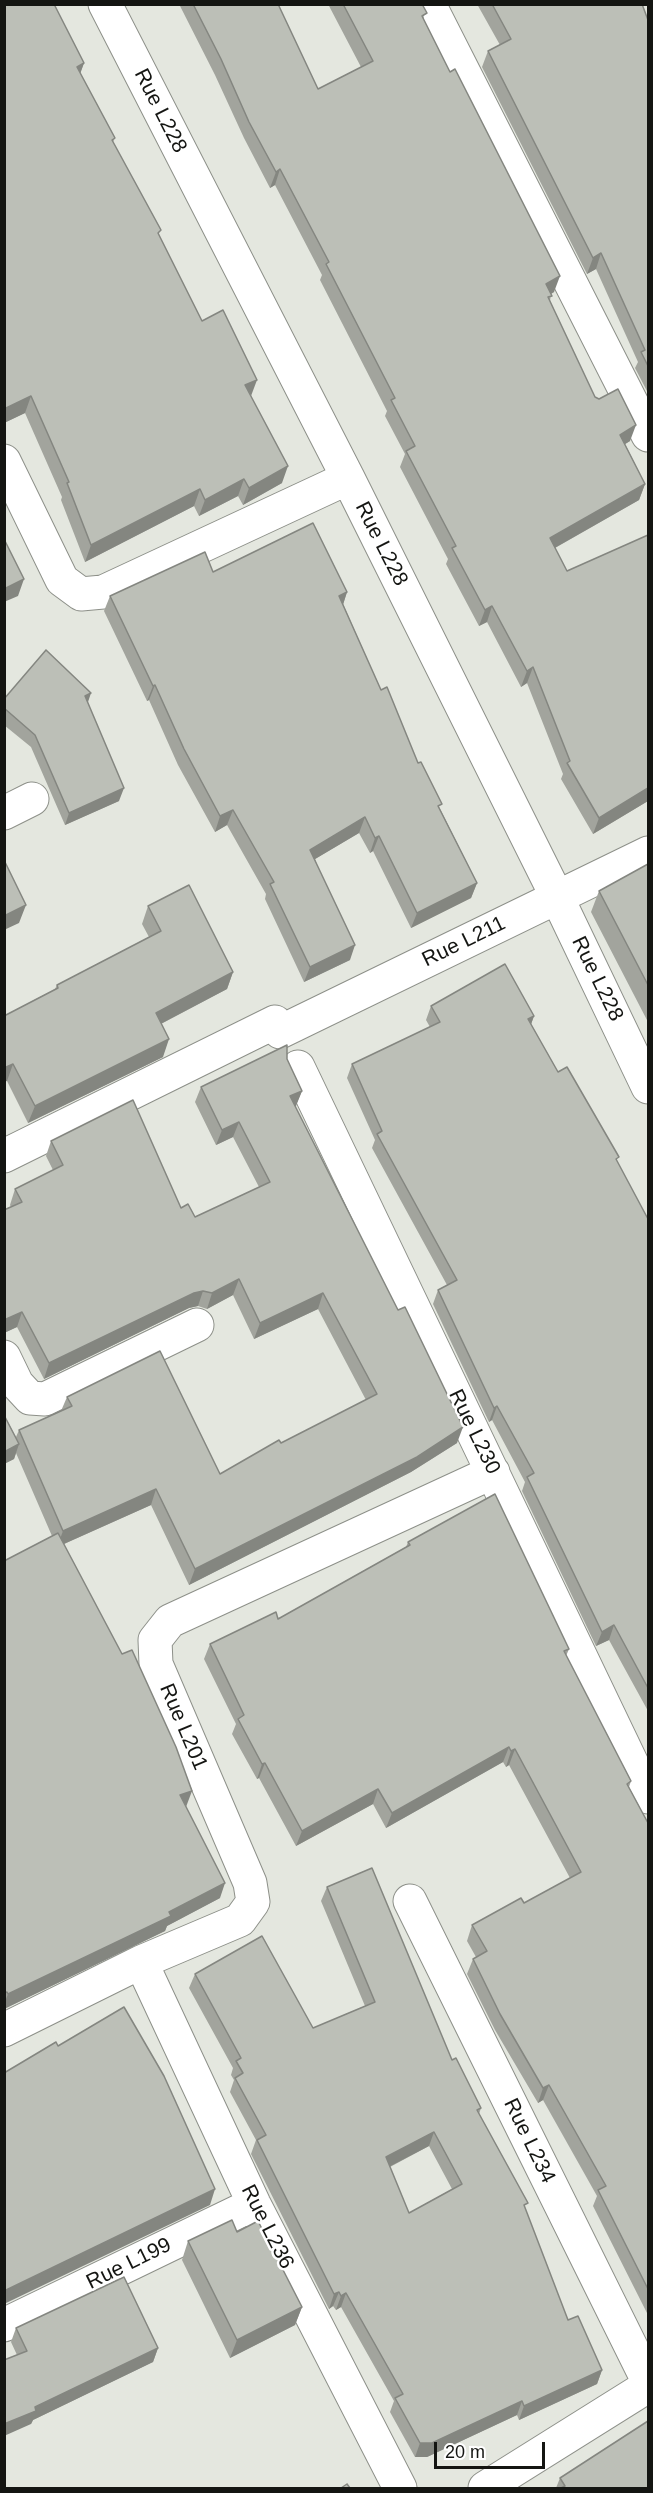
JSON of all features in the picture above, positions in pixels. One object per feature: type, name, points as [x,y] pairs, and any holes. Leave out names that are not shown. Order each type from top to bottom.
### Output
[{"type":"street","name":"Rue L228","points":[[105,4],[348,478],[557,897],[648,1087]]},
{"type":"street","points":[[429,4],[648,435]]},
{"type":"street","points":[[4,460],[62,580],[81,594],[103,592],[348,478]]},
{"type":"street","name":"Rue L211","points":[[4,1156],[648,853]]},
{"type":"street","name":"Rue L230","points":[[298,1067],[648,1797]]},
{"type":"street","points":[[4,1357],[17,1384],[30,1398],[45,1399],[197,1325]]},
{"type":"street","name":"Rue L201","points":[[4,2030],[141,1962],[240,1920],[253,1902],[250,1882],[156,1664],[155,1640],[170,1621],[493,1472]]},
{"type":"street","name":"Rue L234","points":[[410,1901],[648,2383]]},
{"type":"street","name":"Rue L236","points":[[141,1962],[254,2204],[400,2488]]},
{"type":"street","name":"Rue L199","points":[[4,2325],[254,2204]]},
{"type":"street","points":[[485,2488],[648,2383]]},
{"type":"building","points":[[4,4],[54,4],[84,63],[77,67],[115,138],[112,140],[161,230],[158,233],[202,321],[223,310],[257,380],[245,385],[288,466],[249,488],[244,479],[205,500],[200,489],[91,545],[67,483],[69,482],[31,396],[4,409]]},
{"type":"building","points":[[193,4],[278,4],[318,89],[373,61],[343,4],[422,4],[427,13],[422,16],[450,72],[455,69],[560,276],[546,284],[552,296],[548,297],[595,397],[599,399],[618,389],[636,425],[620,435],[645,484],[550,538],[567,571],[648,535],[648,788],[599,818],[567,763],[570,761],[533,667],[527,671],[492,606],[485,610],[452,548],[456,546],[406,451],[415,446],[391,400],[395,398],[326,264],[329,262],[280,169],[276,172],[249,122]]},
{"type":"building","points":[[492,4],[642,4],[648,20],[648,366],[641,352],[645,350],[601,253],[593,258],[488,51],[511,39]]},
{"type":"building","points":[[313,523],[347,592],[339,596],[381,690],[387,687],[418,763],[421,762],[442,804],[438,806],[477,883],[417,913],[379,836],[375,838],[365,817],[310,850],[355,945],[310,967],[270,884],[274,882],[233,810],[220,816],[184,749],[110,596],[205,552],[213,572]]},
{"type":"building","points":[[4,539],[24,579],[4,589]]},
{"type":"building","points":[[46,650],[91,693],[85,696],[124,788],[69,813],[35,735],[4,708],[4,699]]},
{"type":"building","points":[[4,860],[26,905],[4,916]]},
{"type":"building","points":[[648,864],[648,985],[599,891]]},
{"type":"building","points":[[189,885],[233,972],[156,1013],[169,1039],[35,1106],[13,1064],[4,1068],[4,1016],[58,988],[57,985],[161,931],[148,906]]},
{"type":"building","points":[[505,964],[534,1016],[528,1019],[558,1072],[567,1067],[619,1157],[616,1159],[648,1219],[648,1688],[614,1625],[602,1632],[527,1477],[534,1473],[497,1406],[494,1408],[438,1290],[457,1280],[377,1134],[382,1131],[352,1064],[440,1022],[431,1006]]},
{"type":"building","points":[[287,1045],[287,1059],[302,1091],[290,1096],[398,1310],[405,1307],[463,1427],[417,1457],[195,1569],[156,1489],[63,1531],[19,1430],[72,1406],[67,1397],[160,1351],[220,1474],[279,1440],[281,1443],[377,1394],[323,1293],[260,1323],[239,1279],[212,1293],[203,1291],[194,1293],[49,1363],[22,1312],[4,1320],[4,1210],[22,1202],[15,1189],[63,1165],[51,1141],[133,1100],[181,1208],[188,1204],[195,1217],[270,1182],[239,1122],[222,1130],[201,1087]]},
{"type":"building","points":[[4,1415],[19,1444],[4,1452]]},
{"type":"building","points":[[495,1494],[569,1649],[564,1651],[631,1781],[627,1784],[648,1823],[648,2289],[598,2190],[606,2186],[549,2085],[543,2088],[500,2014],[473,1959],[487,1951],[472,1925],[521,1898],[524,1903],[581,1872],[515,1749],[511,1751],[509,1747],[392,1813],[378,1789],[302,1831],[238,1719],[244,1715],[210,1644],[276,1612],[278,1619],[410,1545],[408,1542]]},
{"type":"building","points":[[58,1533],[122,1654],[132,1650],[176,1747],[192,1791],[180,1795],[225,1883],[169,1912],[171,1916],[8,1994],[4,1993],[4,1561]]},
{"type":"building","points":[[372,1868],[452,2060],[456,2058],[481,2108],[477,2110],[528,2203],[524,2205],[568,2320],[578,2316],[602,2370],[524,2406],[522,2401],[432,2443],[420,2443],[395,2398],[403,2394],[346,2293],[341,2296],[339,2292],[334,2294],[257,2140],[266,2135],[235,2078],[243,2073],[236,2061],[241,2058],[195,1974],[262,1936],[313,2028],[375,2002],[327,1887]],"holes":[[[434,2132],[462,2184],[409,2213],[386,2157]]]},
{"type":"building","points":[[124,2007],[164,2076],[215,2189],[4,2291],[4,2073],[56,2042],[58,2046]]},
{"type":"building","points":[[232,2220],[237,2232],[258,2221],[302,2307],[237,2340],[188,2241]]},
{"type":"building","points":[[124,2277],[158,2348],[35,2407],[36,2411],[4,2424],[4,2360],[27,2351],[16,2328]]},
{"type":"building","points":[[648,2421],[648,2488],[561,2488],[565,2486],[560,2478]]}]
